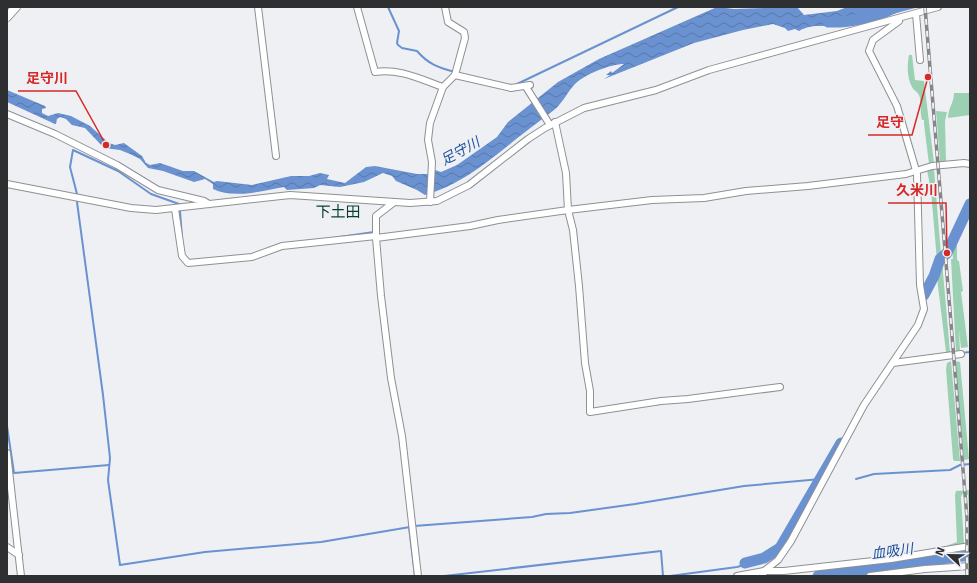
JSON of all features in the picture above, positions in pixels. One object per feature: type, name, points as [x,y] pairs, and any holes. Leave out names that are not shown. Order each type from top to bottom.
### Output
[{"type":"main road","points":[[7,17],[16,7]]},
{"type":"street","points":[[258,7],[276,156]]},
{"type":"street","points":[[357,7],[375,72],[388,70],[414,76],[443,87]]},
{"type":"street","points":[[430,200],[431,165],[428,140],[430,123],[443,87],[456,74],[465,35],[462,30],[448,22],[445,7]]},
{"type":"street","points":[[7,184],[131,208],[175,209],[290,195],[393,203],[446,198],[469,185],[551,123],[584,108],[656,90],[709,70],[903,18],[938,7]]},
{"type":"street","points":[[916,14],[920,60]]},
{"type":"street","points":[[763,574],[778,560],[791,541],[864,405],[918,325],[924,309],[920,285],[916,171],[897,106],[869,51],[873,40],[903,18]]},
{"type":"street","points":[[456,74],[511,88],[528,87],[551,123],[566,173],[568,208],[573,230],[579,286],[583,352],[590,391],[590,412],[661,401],[703,398],[780,387]]},
{"type":"street","points":[[7,114],[55,134],[118,165],[158,190],[204,201],[209,204]]},
{"type":"street","points":[[175,209],[182,256],[188,263],[252,257],[282,246],[470,226],[493,220],[568,208],[652,200],[704,198],[746,191],[808,186],[906,174],[937,166],[964,163],[970,164]]},
{"type":"street","points":[[393,203],[376,216],[376,235],[391,378],[401,434],[418,576]]},
{"type":"street","points":[[893,363],[961,354]]},
{"type":"street","points":[[7,453],[21,576]]},
{"type":"street","points":[[737,576],[890,559],[970,546]]},
{"type":"street","points":[[7,547],[19,556]]},
{"type":"street","points":[[870,576],[925,569],[970,566]]},
{"type":"green space","points":[[909,55],[912,55],[915,80],[924,81],[934,163],[929,164],[924,120],[922,120],[921,117],[919,96],[912,87],[908,76]]},
{"type":"green space","points":[[954,93],[970,93],[970,115],[948,118]]},
{"type":"green space","points":[[936,111],[947,112],[945,121],[946,161],[940,162]]},
{"type":"green space","points":[[934,169],[941,255],[937,261],[931,191],[927,170]]},
{"type":"green space","points":[[957,238],[957,260],[959,261],[963,291],[961,292],[968,347],[961,348],[959,330],[960,350],[956,352],[951,259],[953,259],[952,250]]},
{"type":"green space","points":[[942,261],[950,352],[946,352],[937,278]]},
{"type":"green space","points":[[951,361],[960,461],[954,461],[953,459],[946,369],[947,363]]},
{"type":"green space","points":[[955,361],[960,362],[969,459],[964,460]]},
{"type":"green space","points":[[970,490],[970,527],[968,495],[963,493],[961,497],[964,544],[938,549],[957,542],[956,491]]},
{"type":"water","points":[[717,7],[734,9],[797,7],[804,15],[837,11],[847,7],[919,7],[859,23],[854,23],[853,17],[836,25],[814,26],[799,31],[795,29],[788,31],[785,28],[773,24],[694,43],[604,79],[610,75],[606,75],[611,71],[612,73],[624,64],[598,70],[579,80],[554,110],[475,171],[451,185],[425,195],[396,181],[392,176],[383,173],[364,182],[340,187],[320,185],[314,188],[287,190],[284,187],[239,194],[221,192],[213,189],[213,184],[205,179],[194,182],[163,171],[148,168],[140,159],[130,154],[120,150],[104,148],[85,128],[72,125],[66,119],[60,117],[57,119],[55,124],[7,102],[7,90],[45,106],[46,108],[42,109],[42,113],[48,116],[58,113],[71,116],[90,126],[109,143],[115,145],[124,143],[142,156],[146,163],[150,165],[160,163],[183,171],[194,171],[214,182],[217,181],[252,185],[291,176],[309,176],[320,173],[329,175],[327,179],[345,183],[366,167],[375,166],[417,174],[428,174],[435,170],[441,172],[457,165],[497,137],[508,122],[558,82],[599,59]]},
{"type":"waterway","points":[[388,7],[399,31],[398,45],[402,48],[417,51],[434,65],[455,72]]},
{"type":"waterway","points":[[517,84],[678,7]]},
{"type":"waterway","name":"足守川","points":[[828,22],[863,19],[896,7]]},
{"type":"waterway","points":[[77,194],[70,167],[73,150],[118,171],[151,194],[179,204]]},
{"type":"waterway","points":[[77,202],[103,395],[110,458],[108,480],[120,565],[205,552],[321,542],[410,527]]},
{"type":"waterway","points":[[924,295],[934,276],[940,259],[947,253],[970,204]]},
{"type":"waterway","points":[[180,211],[182,238]]},
{"type":"waterway","points":[[333,238],[374,232]]},
{"type":"waterway","points":[[961,353],[970,352]]},
{"type":"waterway","points":[[7,426],[14,473],[109,465]]},
{"type":"waterway","points":[[745,563],[764,558],[780,548],[841,443]]},
{"type":"waterway","points":[[856,479],[874,474],[950,470],[960,465],[970,464]]},
{"type":"waterway","points":[[414,526],[570,513],[744,486],[821,479]]},
{"type":"waterway","points":[[409,527],[415,576]]},
{"type":"waterway","points":[[444,576],[661,551],[663,576]]},
{"type":"waterway","name":"血吸川","points":[[818,576],[970,555]]},
{"type":"waterway","points":[[670,576],[737,567],[754,562]]},
{"type":"waterway","points":[[934,576],[948,576]]},
{"type":"railway","points":[[925,7],[967,518],[967,576]]},
{"type":"place","name":"足守","points":[[928,77]]},
{"type":"place","name":"足守川","points":[[106,145]]},
{"type":"place","name":"久米川","points":[[947,253]]},
{"type":"district","name":"下土田","points":[[338,212]]}]
